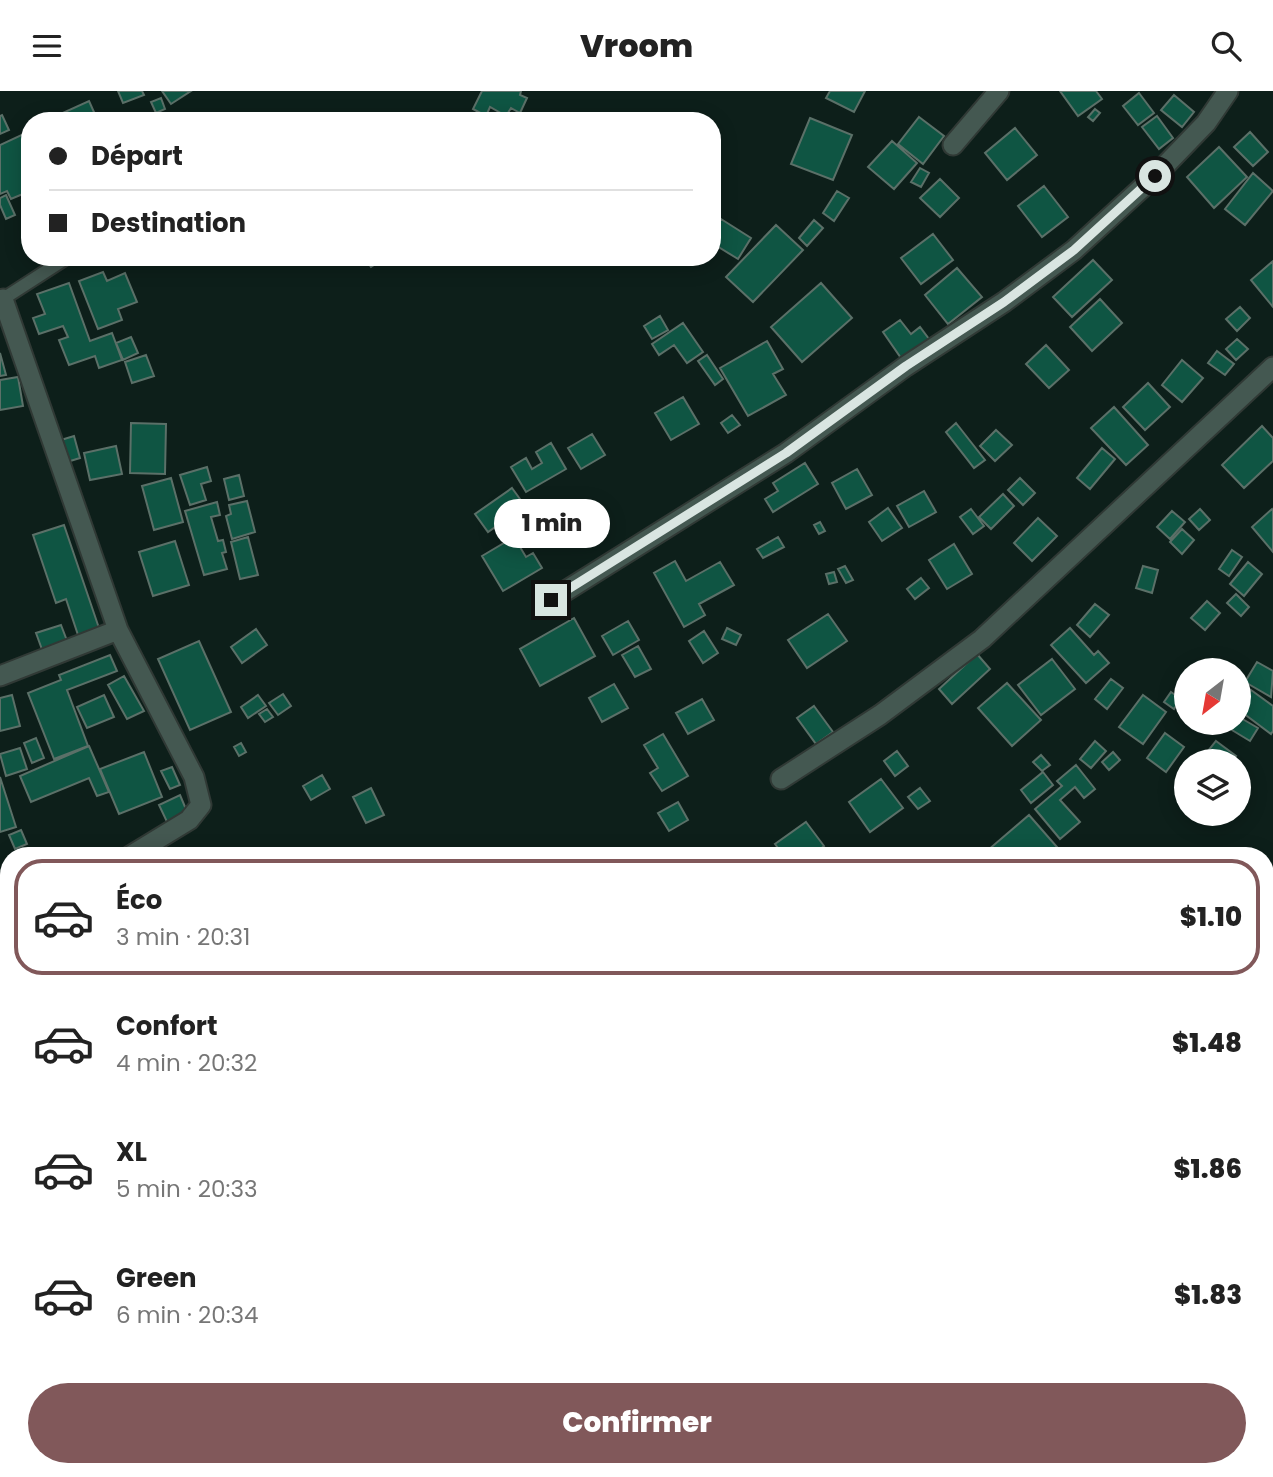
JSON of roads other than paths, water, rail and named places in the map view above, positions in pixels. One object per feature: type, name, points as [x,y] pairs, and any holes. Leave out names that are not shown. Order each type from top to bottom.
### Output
[{"type":"street","points":[[953,145],[999,91]]},
{"type":"street","points":[[551,600],[786,453],[906,366],[1004,302],[1074,250],[1164,167],[1206,123],[1228,91]]},
{"type":"street","points":[[1,300],[118,630],[194,777],[201,805],[189,820],[145,847]]},
{"type":"street","points":[[781,779],[880,715],[982,639],[1273,367]]},
{"type":"street","points":[[0,676],[118,630]]},
{"type":"lane","points":[[1,300],[54,266]]}]
